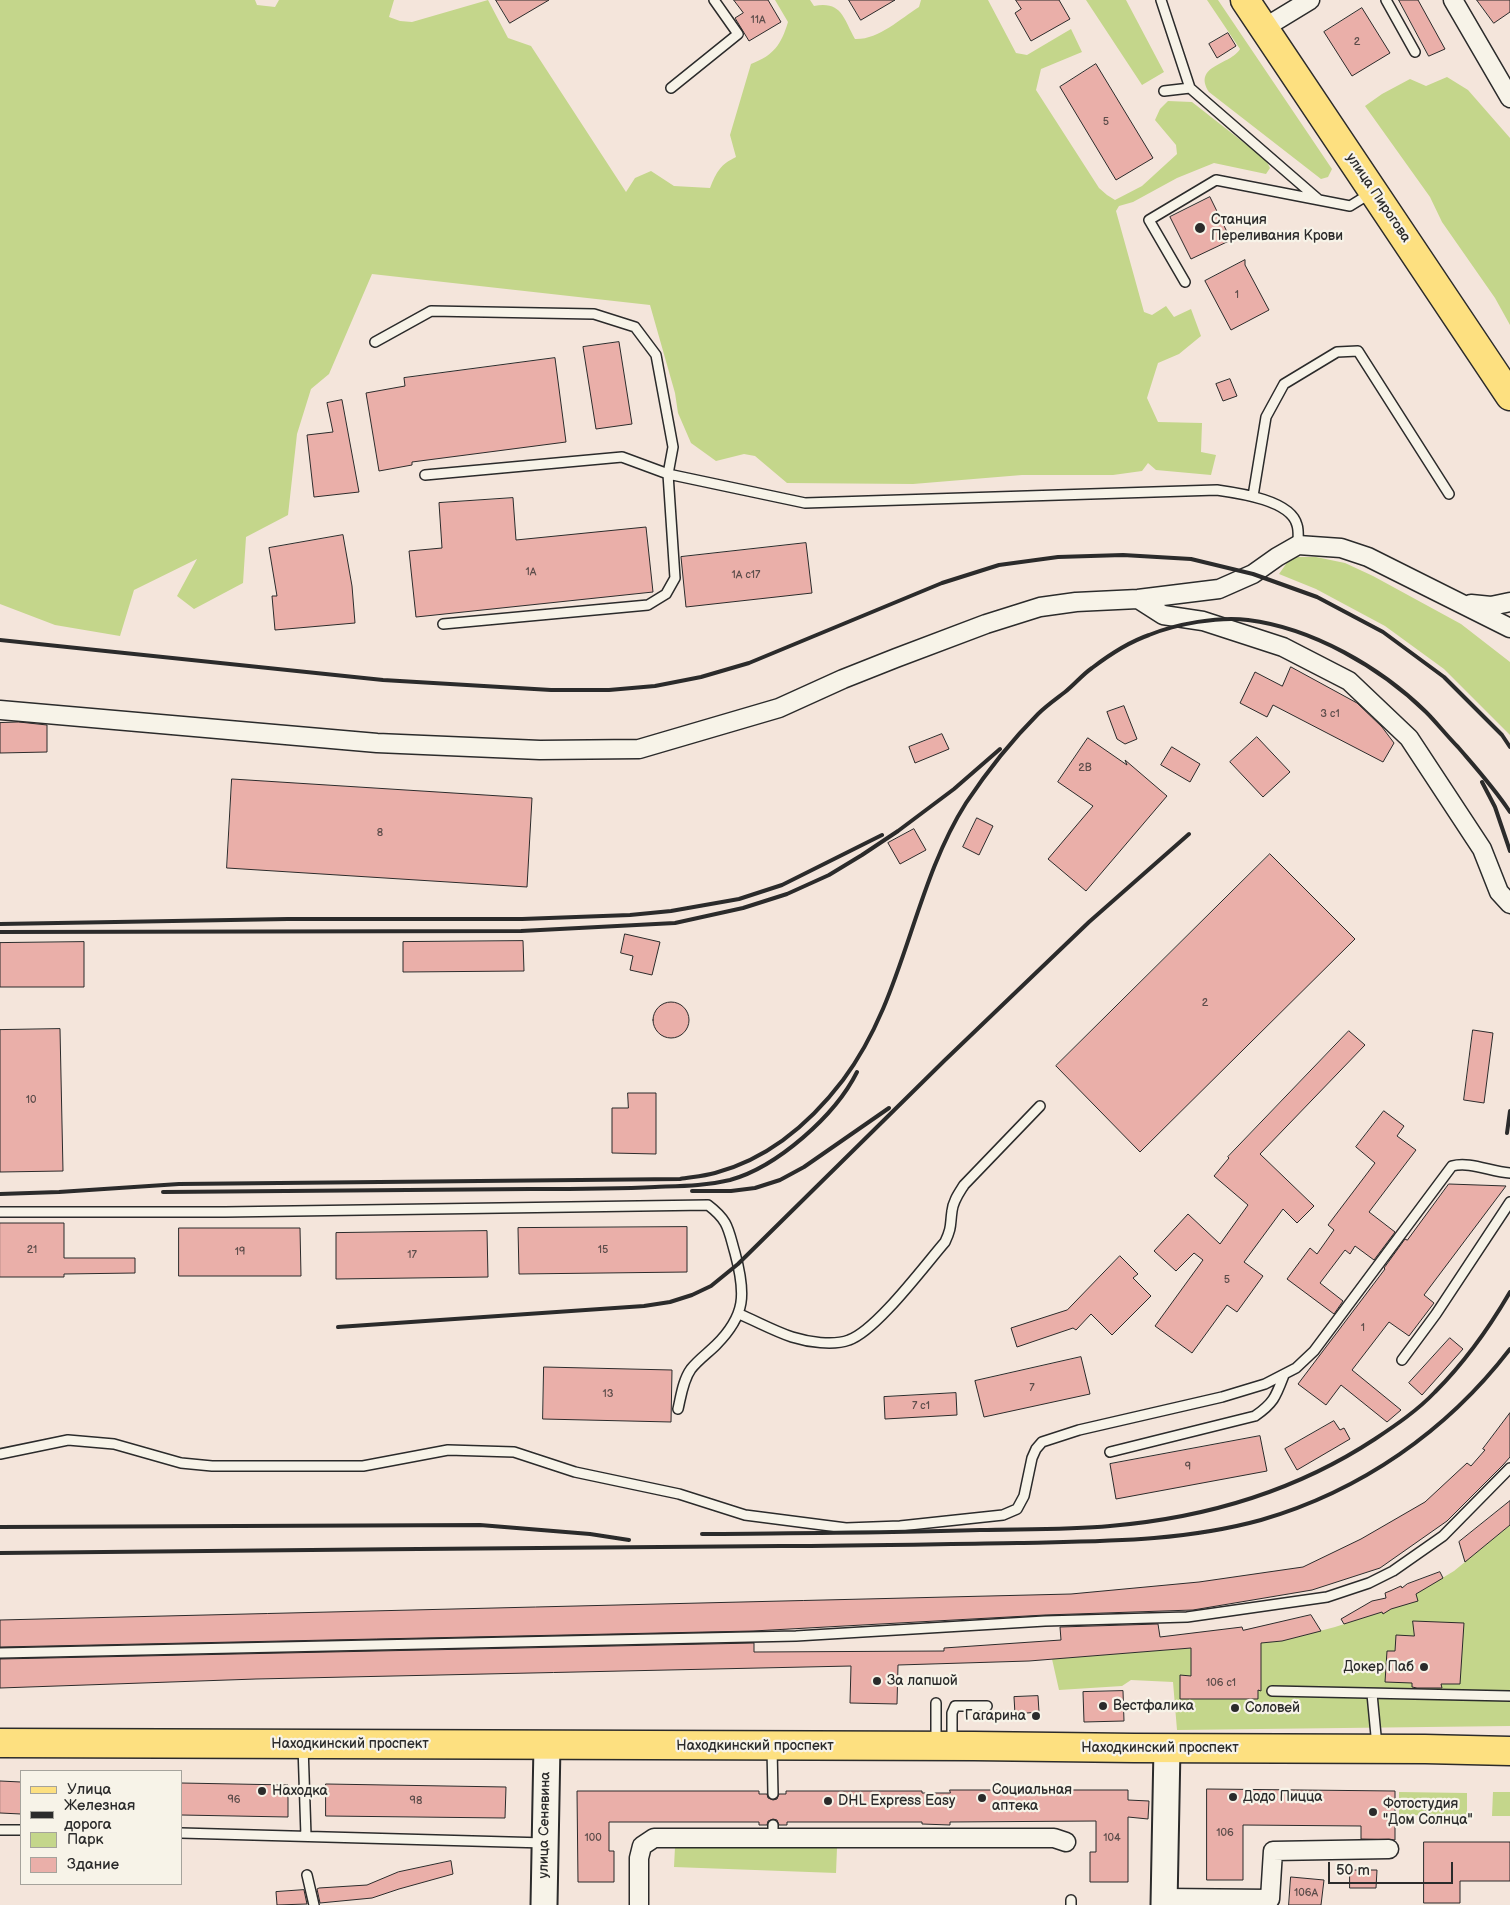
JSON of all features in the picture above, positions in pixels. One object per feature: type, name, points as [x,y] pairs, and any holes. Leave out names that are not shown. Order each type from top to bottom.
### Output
[{"type":"main road","name":"улица Пирогова","points":[[1245,0],[1510,396]]},
{"type":"main road","name":"Находкинский проспект","points":[[0,1743],[1377,1748],[1510,1751]]},
{"type":"street","points":[[1264,28],[1310,0]]},
{"type":"street","points":[[1453,0],[1510,98]]},
{"type":"street","points":[[0,710],[377,743],[540,750],[639,749],[779,708],[896,658],[986,624],[1040,607],[1076,602],[1138,599],[1219,588],[1253,574],[1298,545],[1341,548],[1368,557],[1510,628]]},
{"type":"street","points":[[1446,596],[1470,604],[1491,606],[1510,602]]},
{"type":"street","points":[[1138,599],[1163,616],[1203,621],[1283,647],[1349,681],[1409,738],[1482,849],[1499,892],[1510,904]]},
{"type":"street","name":"улица Сенявина","points":[[544,1905],[547,1744]]},
{"type":"street","points":[[1166,1748],[1164,1902],[1270,1902],[1273,1851],[1389,1849]]},
{"type":"street","points":[[639,1905],[639,1858],[642,1846],[654,1838],[773,1832],[1054,1838],[1066,1842]]},
{"type":"lane","points":[[671,88],[738,34],[714,0]]},
{"type":"lane","points":[[1161,0],[1190,88],[1319,200]]},
{"type":"lane","points":[[1386,0],[1415,52]]},
{"type":"lane","points":[[1164,91],[1190,88]]},
{"type":"lane","points":[[1185,282],[1150,220],[1216,180],[1350,206],[1373,191]]},
{"type":"lane","points":[[375,342],[432,311],[594,314],[635,327],[656,355],[673,447],[668,474],[675,578],[666,594],[648,605],[443,624]]},
{"type":"lane","points":[[1253,496],[1266,417],[1284,384],[1337,352],[1358,351],[1449,494]]},
{"type":"lane","points":[[425,475],[622,458],[668,474],[805,503],[1217,490],[1253,496],[1273,502],[1291,514],[1297,524],[1298,545]]},
{"type":"lane","points":[[739,1314],[791,1337],[811,1341],[834,1342],[849,1340],[861,1333],[872,1325],[945,1242],[951,1231],[952,1211],[955,1200],[964,1185],[1040,1106]]},
{"type":"lane","points":[[0,1454],[68,1440],[114,1444],[181,1463],[212,1466],[363,1466],[448,1450],[514,1452],[576,1472],[679,1494],[745,1515],[846,1528],[900,1526],[1003,1515],[1016,1509],[1024,1496],[1032,1458],[1042,1442],[1079,1430],[1222,1397],[1265,1384],[1296,1368],[1314,1351],[1452,1166],[1461,1164],[1494,1172],[1510,1173]]},
{"type":"lane","points":[[1402,1360],[1436,1314],[1510,1202]]},
{"type":"lane","points":[[0,1212],[225,1212],[708,1205],[721,1215],[726,1224],[740,1278],[742,1298],[739,1314],[733,1326],[691,1370],[686,1378],[678,1409]]},
{"type":"lane","points":[[1110,1452],[1255,1416],[1274,1399],[1284,1375]]},
{"type":"lane","points":[[0,1653],[796,1636],[1045,1621],[1188,1617],[1327,1598],[1369,1583],[1393,1571],[1443,1536],[1510,1468]]},
{"type":"lane","points":[[1272,1691],[1510,1696]]},
{"type":"lane","points":[[1372,1694],[1377,1748]]},
{"type":"lane","points":[[936,1704],[944,1746]]},
{"type":"lane","points":[[944,1746],[955,1706],[987,1706]]},
{"type":"lane","points":[[303,1744],[306,1836]]},
{"type":"lane","points":[[772,1746],[773,1794]]},
{"type":"lane","points":[[0,1830],[20,1830]]},
{"type":"lane","points":[[182,1834],[545,1843]]},
{"type":"lane","points":[[307,1875],[314,1905]]},
{"type":"green space","points":[[0,0],[255,0],[257,5],[275,7],[279,0],[394,0],[389,17],[400,21],[412,22],[488,0],[508,38],[531,46],[626,192],[635,178],[651,171],[674,186],[710,188],[720,169],[736,157],[730,135],[751,64],[766,57],[776,48],[788,22],[775,0],[810,0],[814,6],[831,6],[844,18],[855,39],[872,36],[888,28],[919,7],[921,0],[988,0],[1016,53],[1027,55],[1071,29],[1082,52],[1041,69],[1036,90],[1099,188],[1107,195],[1115,200],[1142,186],[1177,154],[1176,145],[1155,120],[1160,109],[1168,101],[1192,102],[1266,160],[1270,168],[1266,174],[1214,163],[1177,178],[1133,202],[1119,206],[1116,211],[1144,312],[1152,315],[1166,306],[1174,317],[1191,309],[1201,336],[1179,354],[1158,363],[1147,398],[1158,422],[1202,423],[1201,452],[1216,455],[1211,475],[1156,470],[1148,463],[1142,471],[1113,475],[1022,475],[913,484],[787,483],[755,456],[744,454],[716,461],[691,443],[678,413],[675,393],[650,305],[372,274],[329,374],[311,389],[297,434],[288,515],[246,537],[243,583],[194,609],[177,596],[197,559],[134,590],[120,636],[55,625],[0,604]]},
{"type":"green space","points":[[1086,0],[1126,0],[1164,72],[1142,85]]},
{"type":"green space","points":[[1207,0],[1218,0],[1332,169],[1328,177],[1321,179],[1209,92],[1205,83],[1205,76],[1215,66],[1229,59],[1240,49]]},
{"type":"green space","points":[[1447,77],[1468,90],[1510,138],[1510,325],[1495,298],[1442,222],[1430,197],[1365,106],[1382,94],[1410,79],[1426,86]]},
{"type":"green space","points":[[1291,557],[1316,557],[1345,563],[1373,576],[1461,624],[1510,662],[1510,735],[1444,669],[1385,626],[1316,589],[1279,574]]},
{"type":"green space","points":[[1510,1525],[1510,1726],[1177,1730],[1173,1682],[1131,1680],[1122,1686],[1059,1690],[1052,1659],[1282,1641],[1391,1609],[1454,1571]]},
{"type":"green space","points":[[1399,1792],[1467,1793],[1467,1816],[1399,1815]]},
{"type":"green space","points":[[1493,1792],[1510,1792],[1510,1816],[1492,1816]]},
{"type":"green space","points":[[675,1847],[837,1848],[836,1873],[674,1867]]},
{"type":"building","points":[[496,0],[549,0],[510,23]]},
{"type":"building","points":[[734,0],[768,0],[781,22],[749,41],[735,18],[743,13]]},
{"type":"building","points":[[849,0],[895,0],[861,20]]},
{"type":"building","points":[[1016,0],[1059,0],[1070,19],[1031,41],[1015,13],[1021,9]]},
{"type":"building","points":[[1399,0],[1418,0],[1445,49],[1429,56]]},
{"type":"building","points":[[1477,0],[1510,0],[1510,12],[1494,23]]},
{"type":"building","points":[[1362,8],[1390,53],[1352,76],[1324,32]]},
{"type":"building","points":[[1228,33],[1236,46],[1217,58],[1209,44]]},
{"type":"building","points":[[1096,64],[1153,158],[1116,180],[1060,87]]},
{"type":"building","name":"Станция Переливания Крови","points":[[1210,197],[1231,240],[1191,259],[1170,217]]},
{"type":"building","points":[[1245,260],[1245,265],[1269,310],[1231,330],[1205,281]]},
{"type":"building","points":[[619,342],[632,424],[596,429],[583,347]]},
{"type":"building","points":[[555,358],[566,442],[412,462],[412,465],[379,471],[366,393],[405,386],[404,378]]},
{"type":"building","points":[[1230,379],[1237,396],[1223,401],[1216,384]]},
{"type":"building","points":[[342,400],[359,492],[314,497],[307,435],[333,432],[327,403]]},
{"type":"building","points":[[513,498],[516,540],[646,527],[653,592],[416,617],[409,551],[442,548],[439,503]]},
{"type":"building","points":[[343,535],[352,586],[355,623],[275,630],[272,596],[277,596],[269,548]]},
{"type":"building","points":[[806,543],[812,593],[686,607],[681,557]]},
{"type":"building","points":[[1291,667],[1357,703],[1382,727],[1394,743],[1383,762],[1273,705],[1267,717],[1240,703],[1255,672],[1282,686]]},
{"type":"building","points":[[1124,706],[1137,739],[1125,744],[1117,739],[1107,712]]},
{"type":"building","points":[[19,722],[47,725],[47,752],[0,753],[0,723]]},
{"type":"building","points":[[942,734],[949,749],[915,763],[909,747]]},
{"type":"building","points":[[1257,737],[1290,772],[1263,797],[1230,762]]},
{"type":"building","points":[[1088,738],[1127,765],[1125,760],[1167,796],[1086,891],[1048,859],[1093,806],[1058,782]]},
{"type":"building","points":[[1172,747],[1200,764],[1190,782],[1161,765]]},
{"type":"building","points":[[232,779],[532,798],[527,887],[227,868]]},
{"type":"building","points":[[977,818],[993,826],[979,855],[963,847]]},
{"type":"building","points":[[914,829],[926,850],[900,864],[888,843]]},
{"type":"building","points":[[1270,854],[1355,939],[1140,1152],[1056,1066]]},
{"type":"building","points":[[625,934],[660,942],[652,975],[630,970],[633,956],[621,953]]},
{"type":"building","points":[[523,941],[524,971],[403,972],[403,942]]},
{"type":"building","points":[[84,942],[84,987],[0,987],[0,943]]},
{"type":"building","points":[[671,1002],[678,1003],[684,1007],[688,1013],[688,1027],[684,1033],[678,1037],[671,1038],[664,1037],[658,1033],[654,1027],[653,1020],[654,1013],[658,1007],[664,1003]]},
{"type":"building","points":[[60,1029],[63,1171],[0,1172],[0,1030]]},
{"type":"building","points":[[1473,1030],[1493,1033],[1484,1103],[1464,1100]]},
{"type":"building","points":[[1349,1031],[1365,1045],[1260,1154],[1314,1206],[1297,1223],[1283,1209],[1244,1262],[1263,1276],[1237,1312],[1227,1305],[1192,1353],[1155,1326],[1203,1260],[1194,1253],[1176,1271],[1154,1251],[1188,1214],[1220,1244],[1248,1205],[1214,1176],[1228,1157]]},
{"type":"building","points":[[628,1093],[656,1093],[656,1154],[612,1153],[612,1108],[628,1108]]},
{"type":"building","points":[[1384,1111],[1404,1126],[1397,1136],[1416,1150],[1369,1212],[1395,1232],[1374,1260],[1355,1246],[1350,1254],[1345,1250],[1320,1283],[1343,1301],[1334,1314],[1287,1279],[1310,1248],[1317,1254],[1334,1230],[1328,1225],[1375,1163],[1356,1147]]},
{"type":"building","points":[[1449,1184],[1506,1186],[1424,1295],[1434,1303],[1409,1336],[1389,1322],[1352,1370],[1401,1410],[1387,1422],[1341,1385],[1326,1405],[1298,1384],[1385,1269],[1405,1239],[1407,1240]]},
{"type":"building","points":[[0,1223],[64,1223],[64,1258],[135,1258],[135,1273],[64,1274],[64,1277],[0,1277]]},
{"type":"building","points":[[687,1227],[687,1272],[519,1274],[518,1228]]},
{"type":"building","points":[[179,1228],[300,1228],[301,1276],[179,1276]]},
{"type":"building","points":[[487,1231],[488,1277],[336,1279],[336,1233]]},
{"type":"building","points":[[1120,1256],[1138,1274],[1133,1278],[1151,1296],[1112,1335],[1091,1314],[1076,1330],[1073,1328],[1017,1347],[1011,1328],[1067,1310]]},
{"type":"building","points":[[1450,1338],[1463,1349],[1422,1395],[1409,1383]]},
{"type":"building","points":[[1081,1357],[1090,1394],[984,1417],[975,1381]]},
{"type":"building","points":[[544,1367],[672,1370],[671,1422],[543,1419]]},
{"type":"building","points":[[956,1393],[957,1415],[885,1419],[884,1397]]},
{"type":"building","points":[[1510,1413],[1510,1457],[1447,1521],[1380,1568],[1312,1590],[1193,1610],[1045,1615],[753,1631],[0,1647],[0,1620],[1071,1594],[1199,1582],[1303,1567],[1361,1539],[1425,1502],[1467,1463],[1471,1466],[1485,1450],[1483,1449]]},
{"type":"building","points":[[1334,1421],[1340,1430],[1344,1428],[1350,1439],[1297,1470],[1285,1449]]},
{"type":"building","points":[[1260,1436],[1267,1471],[1116,1499],[1110,1464]]},
{"type":"building","points":[[1510,1501],[1510,1525],[1465,1562],[1459,1542]]},
{"type":"building","points":[[1440,1572],[1443,1578],[1416,1594],[1418,1601],[1391,1609],[1383,1614],[1382,1612],[1344,1624],[1341,1619],[1372,1601],[1386,1598],[1385,1593]]},
{"type":"building","points":[[1311,1615],[1321,1631],[1282,1641],[1261,1643],[1261,1691],[1258,1690],[1258,1699],[1180,1699],[1180,1675],[1191,1676],[1191,1648],[1029,1661],[898,1665],[897,1704],[850,1703],[851,1666],[256,1679],[0,1688],[0,1659],[754,1643],[754,1652],[944,1651],[944,1648],[1061,1640],[1060,1627],[1158,1624],[1160,1637],[1242,1627],[1243,1630]]},
{"type":"building","name":"Докер Паб","points":[[1413,1621],[1464,1623],[1460,1684],[1441,1684],[1442,1688],[1417,1688],[1412,1687],[1412,1683],[1385,1682],[1387,1651],[1395,1651],[1396,1635],[1414,1636]]},
{"type":"building","name":"Вестфалика","points":[[1123,1691],[1124,1721],[1084,1722],[1083,1692]]},
{"type":"building","points":[[1038,1696],[1039,1712],[1015,1714],[1014,1697]]},
{"type":"building","points":[[0,1781],[20,1782],[20,1814],[0,1813]]},
{"type":"building","points":[[182,1783],[288,1785],[288,1817],[182,1815]]},
{"type":"building","points":[[326,1784],[506,1787],[505,1818],[326,1816]]},
{"type":"building","points":[[1207,1789],[1395,1791],[1395,1840],[1361,1839],[1361,1826],[1243,1825],[1243,1880],[1207,1880]]},
{"type":"building","points":[[950,1790],[1128,1790],[1128,1800],[1149,1801],[1148,1819],[1128,1817],[1128,1882],[1090,1882],[1090,1852],[1096,1852],[1096,1821],[950,1822],[950,1825],[922,1824],[922,1822],[787,1822],[787,1825],[779,1825],[777,1820],[773,1819],[768,1821],[767,1825],[759,1825],[759,1822],[609,1822],[609,1851],[614,1851],[614,1882],[578,1882],[577,1791],[759,1791],[759,1794],[767,1794],[768,1798],[773,1800],[777,1799],[779,1794],[786,1794],[786,1791],[922,1791],[922,1793],[950,1793]]},
{"type":"building","points":[[1424,1842],[1510,1842],[1510,1881],[1460,1881],[1460,1903],[1424,1903]]},
{"type":"building","points":[[451,1861],[453,1874],[372,1898],[320,1903],[317,1889],[319,1888],[367,1885],[398,1872]]},
{"type":"building","points":[[1350,1870],[1377,1870],[1376,1888],[1350,1888]]},
{"type":"building","points":[[1291,1877],[1324,1880],[1321,1905],[1289,1905]]},
{"type":"building","points":[[304,1890],[307,1904],[277,1905],[276,1892]]},
{"type":"railway","points":[[0,640],[383,680],[551,690],[609,690],[655,686],[701,677],[749,663],[942,583],[999,565],[1058,557],[1123,555],[1191,559],[1253,574],[1317,597],[1383,632],[1444,677],[1502,735],[1510,747]]},
{"type":"railway","points":[[0,1194],[179,1184],[680,1179],[715,1173],[753,1158],[787,1137],[817,1110],[843,1080],[864,1048],[881,1014],[895,979],[920,906],[948,836],[966,803],[1000,757],[1038,714],[1105,658],[1142,638],[1172,627],[1211,620],[1248,620],[1296,631],[1344,652],[1388,680],[1426,712],[1458,747],[1510,812]]},
{"type":"railway","points":[[0,932],[521,931],[675,923],[743,908],[787,894],[829,875],[898,831],[954,789],[1000,749]]},
{"type":"railway","points":[[1482,782],[1495,807],[1510,851]]},
{"type":"railway","points":[[338,1327],[644,1306],[670,1302],[711,1286],[738,1264],[944,1061],[1089,922],[1189,834]]},
{"type":"railway","points":[[0,924],[288,919],[522,919],[630,915],[671,911],[739,899],[782,885],[882,835]]},
{"type":"railway","points":[[163,1192],[608,1189],[702,1185],[721,1182],[767,1164],[803,1138],[834,1106],[857,1072]]},
{"type":"railway","points":[[692,1191],[731,1191],[755,1188],[780,1180],[804,1167],[889,1108]]},
{"type":"railway","points":[[1507,1133],[1510,1111]]},
{"type":"railway","points":[[702,1534],[910,1532],[1094,1527],[1145,1522],[1180,1516],[1248,1499],[1281,1487],[1345,1457],[1399,1423],[1446,1381],[1485,1332],[1510,1292]]},
{"type":"railway","points":[[0,1553],[840,1546],[1079,1542],[1201,1533],[1261,1520],[1298,1508],[1333,1493],[1367,1475],[1430,1431],[1459,1406],[1510,1349]]},
{"type":"railway","points":[[0,1527],[480,1525],[590,1534],[629,1540]]},
{"type":"place","name":"Станция Переливания Крови","points":[[1200,228]]},
{"type":"place","name":"Докер Паб","points":[[1424,1667]]},
{"type":"place","name":"За лапшой","points":[[877,1681]]},
{"type":"place","name":"Вестфалика","points":[[1103,1706]]},
{"type":"place","name":"Соловей","points":[[1235,1708]]},
{"type":"place","name":"Гагарина","points":[[1036,1716]]},
{"type":"place","name":"Находка","points":[[262,1791]]},
{"type":"place","name":"Додо Пицца","points":[[1233,1797]]},
{"type":"place","name":"Социальная аптека","points":[[982,1798]]},
{"type":"place","name":"DHL Express Easy","points":[[828,1801]]},
{"type":"place","name":"Фотостудия \"Дом Солнца\"","points":[[1373,1812]]}]
